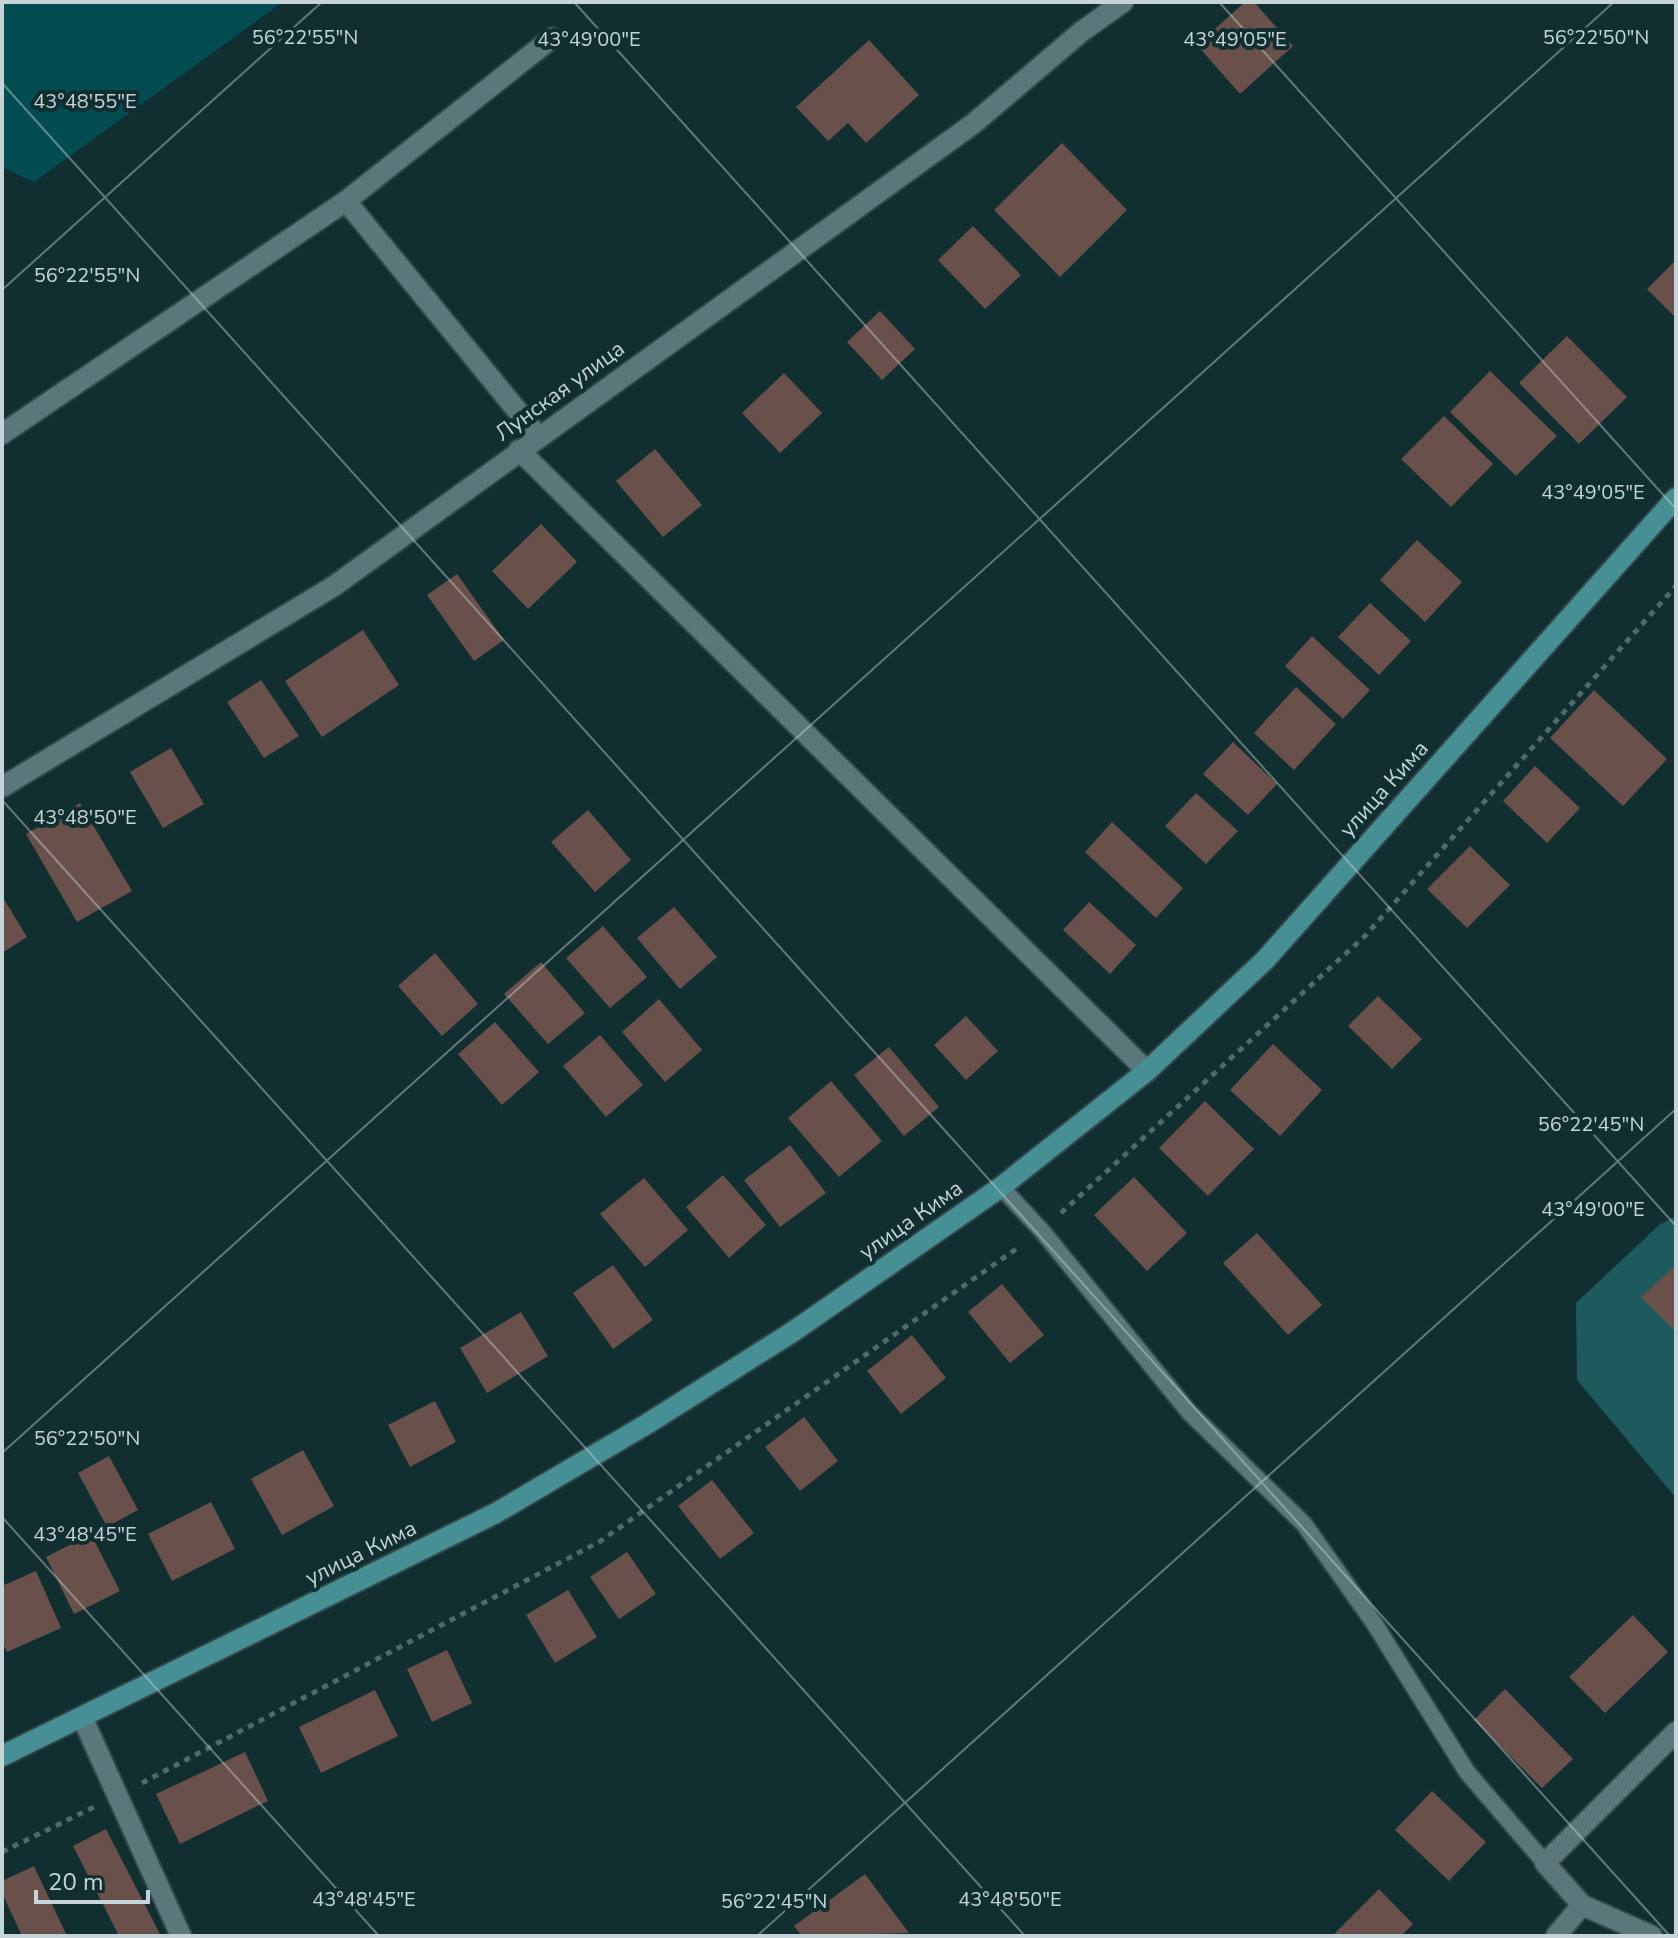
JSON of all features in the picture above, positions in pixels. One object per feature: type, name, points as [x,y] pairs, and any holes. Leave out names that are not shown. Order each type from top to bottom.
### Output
[{"type":"main road","name":"улица Кима","points":[[2,1756],[496,1513],[647,1424],[794,1331],[1001,1187],[1147,1071],[1265,960],[1676,498]]},
{"type":"street","name":"Лунская улица","points":[[2,787],[334,586],[973,124],[1081,32],[1123,2]]},
{"type":"street","points":[[2,434],[346,201],[552,38]]},
{"type":"street","points":[[346,201],[538,436]]},
{"type":"street","points":[[519,450],[1147,1071]]},
{"type":"street","points":[[82,1717],[181,1936]]},
{"type":"street","points":[[1652,1936],[1582,1905],[1545,1863],[1676,1732]]},
{"type":"street","points":[[1556,1936],[1582,1905]]},
{"type":"lane","points":[[1001,1187],[1042,1231],[1189,1412],[1304,1524],[1374,1623],[1467,1772],[1545,1863]]},
{"type":"shaded area","points":[[2,2],[283,2],[34,182],[2,167]]},
{"type":"shaded area","points":[[1676,1216],[1676,1498],[1577,1380],[1576,1303],[1659,1225]]},
{"type":"building","points":[[1245,2],[1254,2],[1293,46],[1240,94],[1197,45]]},
{"type":"building","points":[[869,40],[919,95],[866,143],[848,123],[828,141],[796,107]]},
{"type":"building","points":[[1062,143],[1127,210],[1060,277],[994,210]]},
{"type":"building","points":[[973,226],[1021,275],[985,309],[938,260]]},
{"type":"building","points":[[1676,260],[1676,318],[1647,289]]},
{"type":"building","points":[[880,311],[915,349],[882,380],[847,342]]},
{"type":"building","points":[[1567,336],[1627,397],[1579,444],[1519,383]]},
{"type":"building","points":[[1490,371],[1557,436],[1516,476],[1450,412]]},
{"type":"building","points":[[784,373],[822,413],[780,453],[742,413]]},
{"type":"building","points":[[1444,416],[1493,464],[1451,507],[1401,459]]},
{"type":"building","points":[[655,449],[702,505],[663,537],[616,481]]},
{"type":"building","points":[[541,524],[577,562],[528,609],[492,571]]},
{"type":"building","points":[[1417,540],[1462,582],[1425,622],[1380,580]]},
{"type":"building","points":[[457,574],[504,640],[474,661],[427,595]]},
{"type":"building","points":[[1370,603],[1411,641],[1379,675],[1338,637]]},
{"type":"building","points":[[363,630],[399,685],[322,737],[285,681]]},
{"type":"building","points":[[1312,636],[1370,690],[1343,719],[1285,666]]},
{"type":"building","points":[[261,680],[299,736],[264,758],[227,702]]},
{"type":"building","points":[[1296,687],[1336,724],[1294,770],[1254,733]]},
{"type":"building","points":[[1594,690],[1667,759],[1623,806],[1550,738]]},
{"type":"building","points":[[1233,742],[1277,784],[1248,815],[1203,774]]},
{"type":"building","points":[[171,748],[204,804],[163,828],[130,772]]},
{"type":"building","points":[[1535,766],[1580,808],[1547,843],[1503,801]]},
{"type":"building","points":[[1196,793],[1238,831],[1206,864],[1165,826]]},
{"type":"building","points":[[80,803],[132,891],[77,922],[26,834]]},
{"type":"building","points":[[588,810],[631,860],[595,892],[551,842]]},
{"type":"building","points":[[1112,822],[1183,888],[1156,918],[1085,852]]},
{"type":"building","points":[[1470,846],[1510,885],[1467,928],[1427,889]]},
{"type":"building","points":[[2,896],[27,937],[2,953]]},
{"type":"building","points":[[1089,902],[1136,945],[1110,974],[1063,930]]},
{"type":"building","points":[[674,907],[717,957],[680,989],[637,938]]},
{"type":"building","points":[[603,926],[647,977],[610,1008],[566,958]]},
{"type":"building","points":[[435,953],[478,1004],[442,1036],[398,986]]},
{"type":"building","points":[[541,962],[585,1013],[548,1044],[504,994]]},
{"type":"building","points":[[1378,996],[1422,1039],[1392,1069],[1348,1026]]},
{"type":"building","points":[[659,999],[702,1050],[665,1082],[622,1032]]},
{"type":"building","points":[[966,1016],[998,1051],[966,1080],[934,1045]]},
{"type":"building","points":[[495,1022],[539,1072],[502,1105],[458,1054]]},
{"type":"building","points":[[600,1035],[643,1085],[606,1117],[563,1066]]},
{"type":"building","points":[[1273,1044],[1322,1090],[1280,1136],[1230,1090]]},
{"type":"building","points":[[889,1047],[939,1107],[904,1136],[854,1075]]},
{"type":"building","points":[[831,1081],[882,1141],[839,1177],[788,1118]]},
{"type":"building","points":[[1205,1101],[1254,1149],[1208,1196],[1159,1148]]},
{"type":"building","points":[[790,1145],[826,1193],[780,1227],[744,1180]]},
{"type":"building","points":[[723,1175],[766,1225],[729,1258],[686,1207]]},
{"type":"building","points":[[1134,1177],[1187,1233],[1147,1271],[1094,1215]]},
{"type":"building","points":[[644,1178],[688,1230],[645,1267],[600,1214]]},
{"type":"building","points":[[1257,1233],[1322,1305],[1288,1335],[1223,1263]]},
{"type":"building","points":[[613,1265],[653,1320],[613,1349],[573,1293]]},
{"type":"building","points":[[1676,1265],[1676,1332],[1641,1297]]},
{"type":"building","points":[[1002,1284],[1044,1335],[1010,1363],[968,1312]]},
{"type":"building","points":[[521,1312],[548,1356],[487,1393],[460,1348]]},
{"type":"building","points":[[912,1335],[946,1378],[901,1414],[867,1371]]},
{"type":"building","points":[[435,1401],[456,1442],[410,1467],[388,1425]]},
{"type":"building","points":[[804,1417],[838,1461],[800,1491],[765,1447]]},
{"type":"building","points":[[303,1450],[334,1506],[282,1535],[251,1479]]},
{"type":"building","points":[[109,1456],[138,1510],[107,1527],[78,1473]]},
{"type":"building","points":[[712,1480],[754,1533],[720,1559],[678,1506]]},
{"type":"building","points":[[211,1502],[235,1549],[172,1581],[148,1534]]},
{"type":"building","points":[[91,1534],[120,1591],[74,1614],[46,1557]]},
{"type":"building","points":[[627,1552],[656,1594],[619,1619],[590,1577]]},
{"type":"building","points":[[36,1571],[61,1628],[7,1652],[2,1642],[2,1586]]},
{"type":"building","points":[[568,1590],[597,1637],[555,1663],[526,1615]]},
{"type":"building","points":[[1633,1615],[1668,1652],[1605,1713],[1569,1677]]},
{"type":"building","points":[[447,1650],[472,1703],[432,1722],[407,1669]]},
{"type":"building","points":[[1505,1689],[1573,1759],[1542,1788],[1474,1720]]},
{"type":"building","points":[[375,1690],[398,1736],[321,1773],[299,1727]]},
{"type":"building","points":[[245,1752],[268,1801],[180,1844],[156,1794]]},
{"type":"building","points":[[1432,1791],[1486,1842],[1449,1881],[1395,1830]]},
{"type":"building","points":[[106,1829],[161,1936],[119,1936],[73,1846]]},
{"type":"building","points":[[34,1866],[67,1936],[22,1936],[2,1893],[2,1881]]},
{"type":"building","points":[[865,1874],[909,1933],[802,1936],[794,1926]]},
{"type":"building","points":[[1379,1889],[1413,1924],[1401,1936],[1338,1936],[1335,1933]]}]
